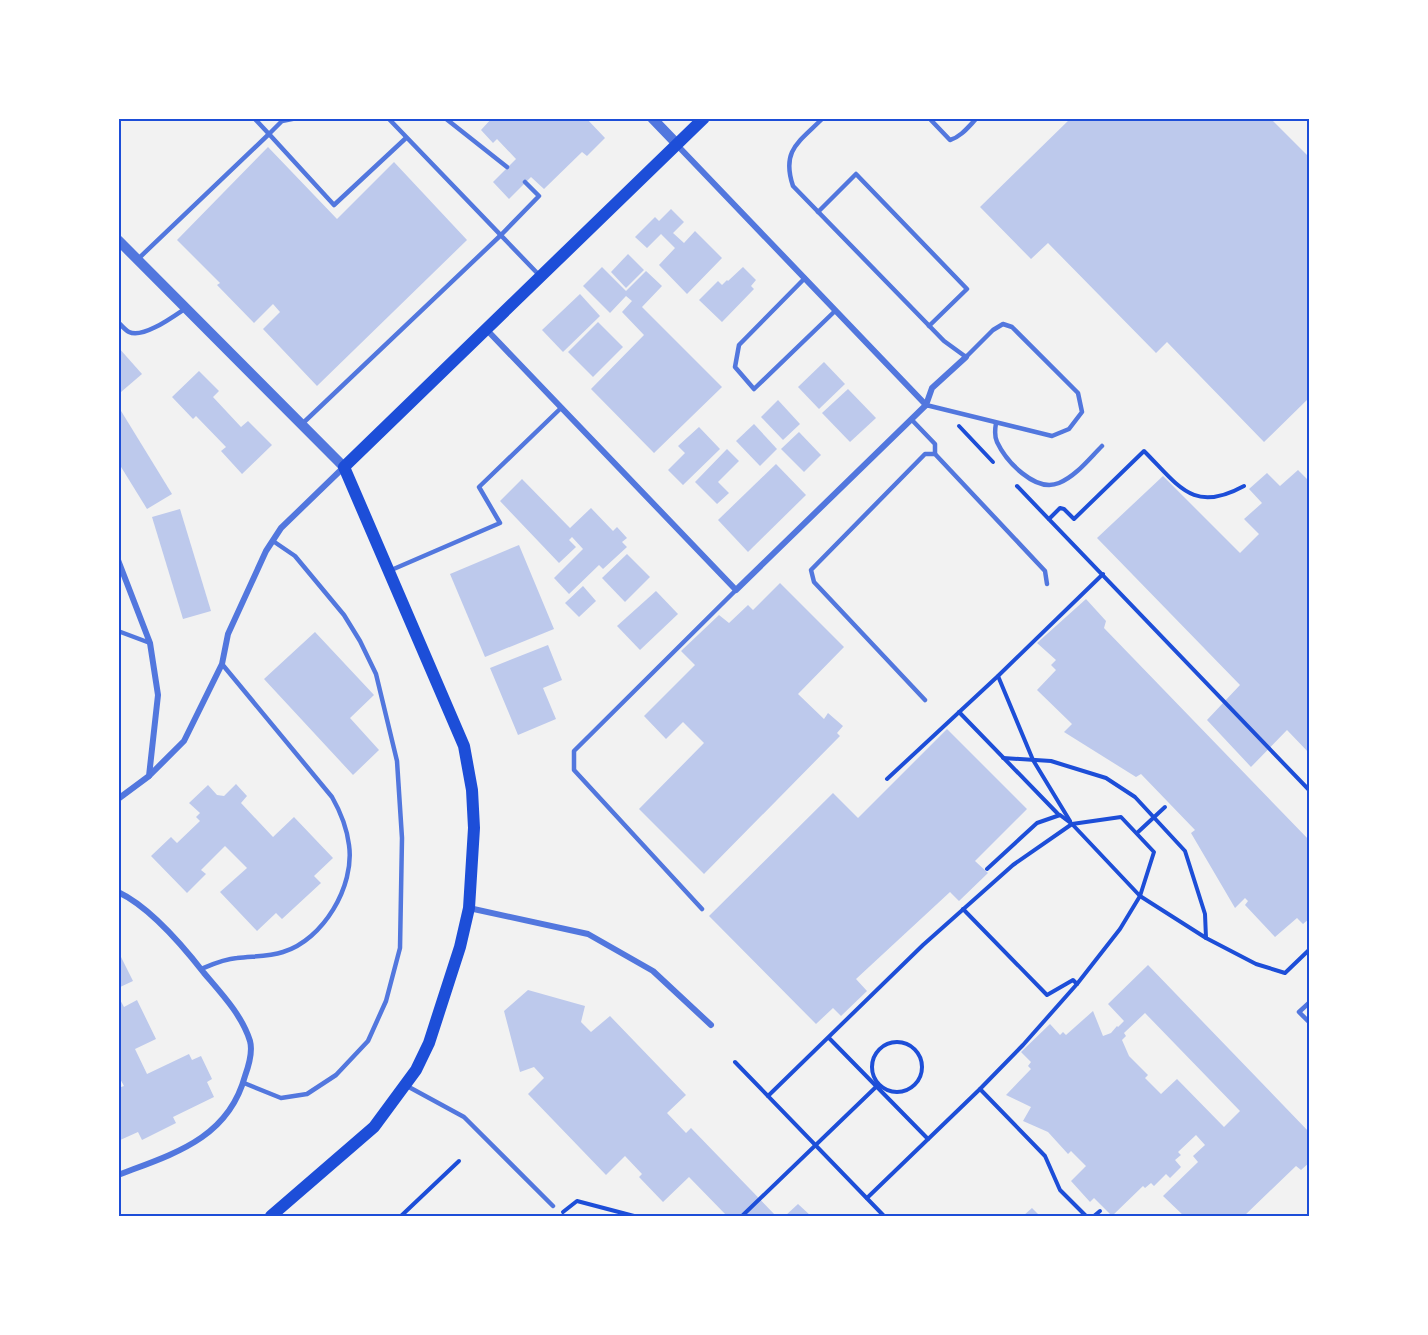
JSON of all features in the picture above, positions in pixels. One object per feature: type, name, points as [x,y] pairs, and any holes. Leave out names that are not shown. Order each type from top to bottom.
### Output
[{"type":"main road","points":[[272,1216],[374,1127],[416,1070],[429,1043],[460,947],[469,908],[474,837],[472,790],[464,746],[344,467],[704,118]]},
{"type":"street","points":[[652,118],[926,405]]},
{"type":"street","points":[[118,240],[344,467],[281,528],[266,551],[228,634],[222,664],[184,741],[149,776],[118,799]]},
{"type":"street","points":[[486,329],[736,590],[926,405],[932,388],[966,357]]},
{"type":"street","points":[[118,561],[150,643],[158,695],[149,776]]},
{"type":"street","points":[[118,892],[129,897],[175,939],[229,1004],[247,1032],[251,1044],[250,1060],[244,1083],[236,1103],[220,1122],[201,1139],[183,1150],[118,1175]]},
{"type":"street","points":[[469,908],[588,933],[653,971],[711,1025]]},
{"type":"lane","points":[[254,118],[334,205],[406,138]]},
{"type":"lane","points":[[138,259],[282,122],[297,118]]},
{"type":"lane","points":[[388,118],[541,276]]},
{"type":"lane","points":[[445,118],[507,167]]},
{"type":"lane","points":[[823,118],[797,143],[789,157],[788,170],[793,186],[944,341],[966,357],[993,330],[1003,324],[1012,327],[1078,393],[1082,412],[1069,429],[1052,436],[926,405]]},
{"type":"lane","points":[[929,118],[950,140],[957,138],[977,118]]},
{"type":"lane","points":[[818,212],[856,174],[864,182],[967,289],[929,326]]},
{"type":"lane","points":[[302,424],[539,196],[525,182]]},
{"type":"lane","points":[[805,278],[739,345],[735,367],[754,389],[836,310]]},
{"type":"lane","points":[[118,322],[129,332],[138,334],[154,328],[186,308]]},
{"type":"lane","points":[[389,571],[500,523],[479,487],[561,408]]},
{"type":"lane","points":[[911,420],[935,444],[935,454],[1045,571],[1047,584]]},
{"type":"lane","points":[[996,423],[995,439],[1005,455],[1024,475],[1039,484],[1057,484],[1073,475],[1102,446]]},
{"type":"lane","points":[[926,699],[814,582],[811,570],[925,454],[935,454]]},
{"type":"lane","points":[[244,1083],[281,1098],[307,1094],[336,1075],[368,1041],[386,1001],[400,948],[402,838],[397,761],[376,674],[344,615],[295,556],[273,541]]},
{"type":"lane","points":[[702,909],[574,770],[574,751],[736,590]]},
{"type":"lane","points":[[118,631],[150,643]]},
{"type":"lane","points":[[201,969],[235,958],[282,952],[305,941],[320,928],[331,913],[347,877],[349,847],[339,810],[332,797],[222,664]]},
{"type":"lane","points":[[1310,1002],[1299,1012],[1310,1023]]},
{"type":"lane","points":[[405,1085],[464,1117],[553,1206]]},
{"type":"path","points":[[953,420],[1001,470]]},
{"type":"path","points":[[1049,519],[1060,508],[1074,519],[1144,451],[1175,482],[1195,497],[1212,499],[1231,494],[1244,486]]},
{"type":"path","points":[[1009,478],[1310,791]]},
{"type":"path","points":[[887,779],[1103,574]]},
{"type":"path","points":[[998,676],[1033,760],[1072,825]]},
{"type":"path","points":[[959,712],[1140,896],[1206,938],[1256,964],[1285,973],[1310,949]]},
{"type":"path","points":[[1003,758],[1051,761],[1106,778],[1135,797],[1185,851],[1205,914],[1206,938]]},
{"type":"path","points":[[1137,833],[1165,807]]},
{"type":"path","points":[[987,869],[1038,823],[1060,816]]},
{"type":"path","points":[[768,1096],[963,909],[1013,866],[1072,825],[1121,817],[1137,833],[1154,852],[1140,896],[1120,929],[1077,984],[1023,1045],[867,1198]]},
{"type":"path","points":[[963,909],[1047,995],[1073,980],[1077,984]]},
{"type":"path","points":[[829,1038],[928,1139]]},
{"type":"path","points":[[888,1042],[905,1042],[918,1053],[922,1069],[916,1084],[902,1092],[893,1092],[878,1086],[871,1069],[875,1053],[881,1047],[888,1042]]},
{"type":"path","points":[[735,1062],[882,1216]]},
{"type":"path","points":[[742,1216],[878,1086]]},
{"type":"path","points":[[980,1089],[1045,1156],[1060,1190],[1086,1216]]},
{"type":"path","points":[[401,1216],[459,1161]]},
{"type":"path","points":[[553,1206],[560,1214],[577,1201],[634,1216]]},
{"type":"path","points":[[1094,1216],[1100,1211]]},
{"type":"building","points":[[492,118],[586,118],[605,138],[587,156],[582,152],[544,189],[531,177],[509,199],[493,182],[516,159],[497,139],[493,143],[481,130]]},
{"type":"building","points":[[1071,118],[1270,118],[1310,158],[1310,397],[1264,442],[1167,342],[1156,353],[1048,243],[1031,259],[980,207]]},
{"type":"building","points":[[268,147],[337,219],[394,162],[467,240],[317,386],[263,329],[280,312],[273,304],[254,323],[217,285],[220,283],[177,240]]},
{"type":"building","points":[[671,209],[684,222],[673,233],[684,243],[695,231],[722,258],[687,294],[659,265],[675,248],[661,234],[647,248],[635,237],[655,217],[659,221]]},
{"type":"building","points":[[628,254],[644,270],[626,288],[611,272]]},
{"type":"building","points":[[602,267],[626,291],[646,271],[662,286],[642,307],[722,387],[654,453],[591,389],[644,335],[622,312],[632,301],[626,296],[610,313],[583,286]]},
{"type":"building","points":[[743,267],[756,280],[751,286],[754,289],[722,322],[699,300],[718,281],[722,285]]},
{"type":"building","points":[[580,294],[600,316],[563,352],[542,330]]},
{"type":"building","points":[[598,322],[623,347],[593,377],[568,352]]},
{"type":"building","points":[[118,347],[142,374],[121,392],[118,389]]},
{"type":"building","points":[[824,362],[845,384],[819,409],[798,387]]},
{"type":"building","points":[[199,371],[219,391],[213,397],[241,427],[248,421],[272,445],[242,474],[221,451],[226,447],[196,416],[193,419],[172,397]]},
{"type":"building","points":[[848,389],[876,418],[850,442],[822,413]]},
{"type":"building","points":[[778,400],[800,424],[783,440],[761,417]]},
{"type":"building","points":[[118,406],[172,494],[147,509],[118,462]]},
{"type":"building","points":[[754,424],[777,449],[760,466],[736,441]]},
{"type":"building","points":[[699,427],[720,449],[683,485],[668,470],[685,453],[678,446]]},
{"type":"building","points":[[799,432],[821,455],[804,472],[781,449]]},
{"type":"building","points":[[727,449],[739,461],[718,482],[729,493],[717,504],[695,482]]},
{"type":"building","points":[[776,464],[806,495],[748,552],[718,520]]},
{"type":"building","points":[[1298,470],[1310,482],[1310,754],[1287,730],[1251,767],[1207,720],[1240,685],[1097,538],[1163,476],[1240,553],[1259,534],[1244,519],[1262,503],[1249,489],[1267,473],[1280,486]]},
{"type":"building","points":[[522,479],[570,528],[591,508],[613,531],[617,527],[627,538],[622,542],[627,547],[603,569],[599,565],[569,594],[554,578],[583,549],[572,537],[569,540],[576,547],[559,563],[500,501]]},
{"type":"building","points":[[180,509],[211,611],[183,619],[152,517]]},
{"type":"building","points":[[519,545],[554,629],[485,657],[450,574]]},
{"type":"building","points":[[627,554],[650,577],[625,602],[602,578]]},
{"type":"building","points":[[780,583],[844,647],[798,694],[824,719],[828,713],[843,726],[837,733],[840,736],[704,874],[639,809],[704,743],[683,722],[666,739],[644,716],[695,665],[681,651],[719,615],[729,623],[748,605],[753,610]]},
{"type":"building","points":[[583,586],[596,601],[579,617],[565,603]]},
{"type":"building","points":[[656,591],[678,614],[640,650],[617,626]]},
{"type":"building","points":[[1086,599],[1106,621],[1104,628],[1310,841],[1310,918],[1303,924],[1297,918],[1275,937],[1245,905],[1248,901],[1245,898],[1235,908],[1191,833],[1195,830],[1141,774],[1136,777],[1064,732],[1072,724],[1037,690],[1056,670],[1051,665],[1056,660],[1037,643]]},
{"type":"building","points":[[315,632],[374,695],[350,718],[379,750],[353,775],[264,679]]},
{"type":"building","points":[[548,645],[562,680],[543,688],[556,719],[518,735],[490,668]]},
{"type":"building","points":[[947,729],[1027,809],[975,861],[988,873],[959,901],[950,892],[856,979],[867,991],[841,1016],[833,1008],[816,1024],[709,916],[833,793],[858,818]]},
{"type":"building","points":[[236,784],[247,796],[241,803],[273,837],[294,817],[333,858],[314,876],[321,883],[282,919],[276,913],[257,931],[220,892],[247,868],[225,846],[201,870],[206,874],[187,893],[151,856],[171,837],[177,843],[200,821],[196,817],[200,813],[189,803],[208,785],[217,795],[224,796]]},
{"type":"building","points":[[118,951],[133,981],[118,988]]},
{"type":"building","points":[[1148,965],[1310,1133],[1310,1162],[1301,1170],[1296,1166],[1244,1216],[1184,1216],[1163,1196],[1198,1162],[1193,1156],[1205,1145],[1196,1135],[1178,1152],[1181,1155],[1175,1160],[1181,1167],[1170,1178],[1166,1174],[1154,1186],[1151,1183],[1145,1188],[1143,1186],[1112,1216],[1094,1198],[1090,1202],[1071,1181],[1086,1166],[1071,1151],[1068,1154],[1048,1132],[1023,1121],[1031,1107],[1006,1095],[1031,1069],[1028,1066],[1031,1062],[1021,1052],[1050,1024],[1060,1035],[1063,1032],[1066,1035],[1093,1011],[1103,1036],[1118,1027],[1124,1021],[1108,1004]],"holes":[[[1145,1013],[1240,1111],[1224,1127],[1177,1079],[1161,1094],[1145,1078],[1148,1075],[1129,1056],[1122,1040],[1126,1036],[1124,1033]]]},
{"type":"building","points":[[528,990],[585,1006],[581,1022],[591,1032],[610,1016],[686,1095],[667,1113],[686,1133],[691,1128],[776,1216],[727,1216],[689,1177],[663,1202],[639,1177],[642,1174],[625,1156],[606,1175],[528,1094],[544,1078],[534,1067],[520,1072],[504,1011]]},
{"type":"building","points":[[118,996],[124,1007],[137,1000],[156,1039],[135,1049],[147,1074],[189,1054],[192,1060],[201,1056],[212,1079],[207,1082],[214,1097],[173,1117],[176,1123],[142,1140],[138,1132],[118,1141],[118,1088],[124,1086],[118,1075]]},
{"type":"building","points":[[798,1204],[811,1216],[785,1216]]},
{"type":"building","points":[[1032,1208],[1040,1216],[1023,1216]]}]
